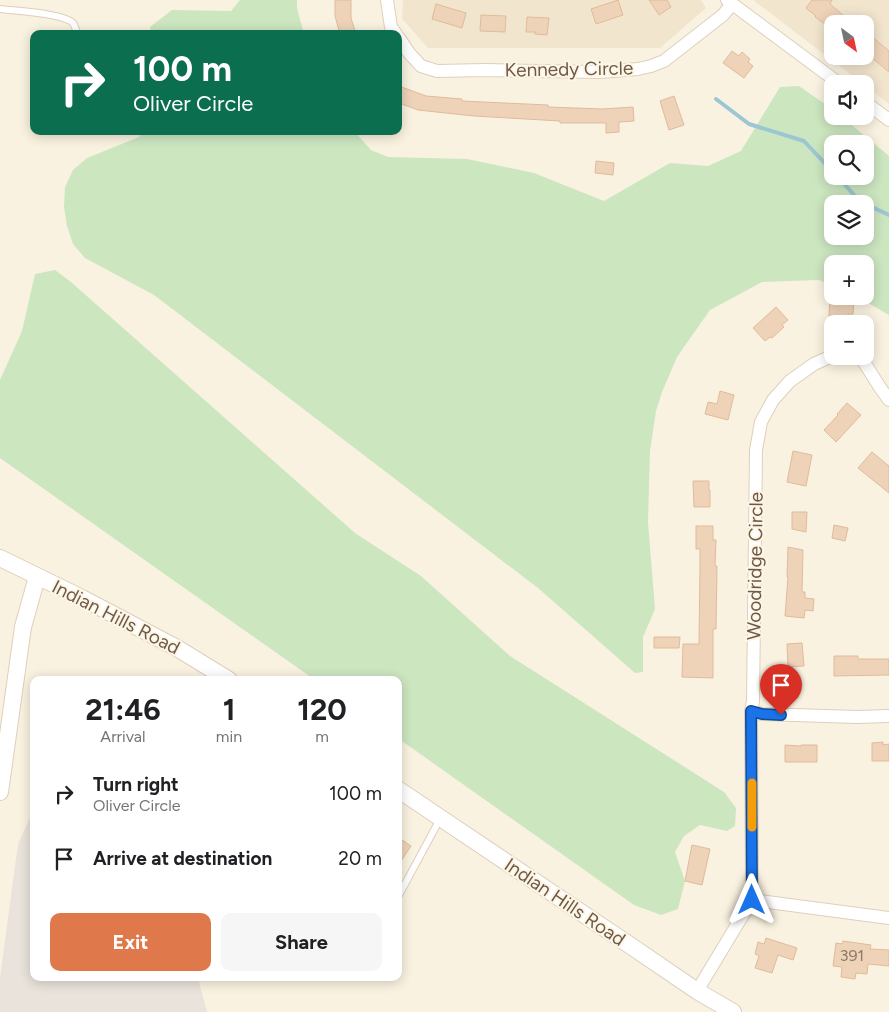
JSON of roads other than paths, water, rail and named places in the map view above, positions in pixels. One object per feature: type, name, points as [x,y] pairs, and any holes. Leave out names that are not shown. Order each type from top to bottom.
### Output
[{"type":"street","points":[[387,0],[393,30]]},
{"type":"street","points":[[730,2],[828,75]]},
{"type":"street","name":"Kennedy Circle","points":[[402,42],[421,66],[437,71],[600,72],[638,70],[664,60],[723,15],[730,2]]},
{"type":"street","points":[[874,109],[889,120]]},
{"type":"street","name":"Woodridge Circle","points":[[752,900],[751,711],[753,701],[756,450],[761,422],[773,400],[790,381],[814,364],[824,360]]},
{"type":"street","points":[[866,365],[889,400]]},
{"type":"street","name":"Indian Hills Road","points":[[0,558],[82,598],[177,648],[222,676]]},
{"type":"street","points":[[0,792],[23,627],[37,577]]},
{"type":"street","points":[[751,711],[762,714],[857,717],[889,716]]},
{"type":"street","name":"Indian Hills Road","points":[[402,792],[733,1012]]},
{"type":"street","points":[[698,990],[752,900],[889,918]]},
{"type":"lane","points":[[0,9],[53,15],[67,19],[76,30]]},
{"type":"lane","points":[[402,890],[441,818]]},
{"type":"waterway","points":[[716,99],[749,124],[804,141],[824,162]]},
{"type":"waterway","points":[[845,185],[855,196],[889,215]]}]
